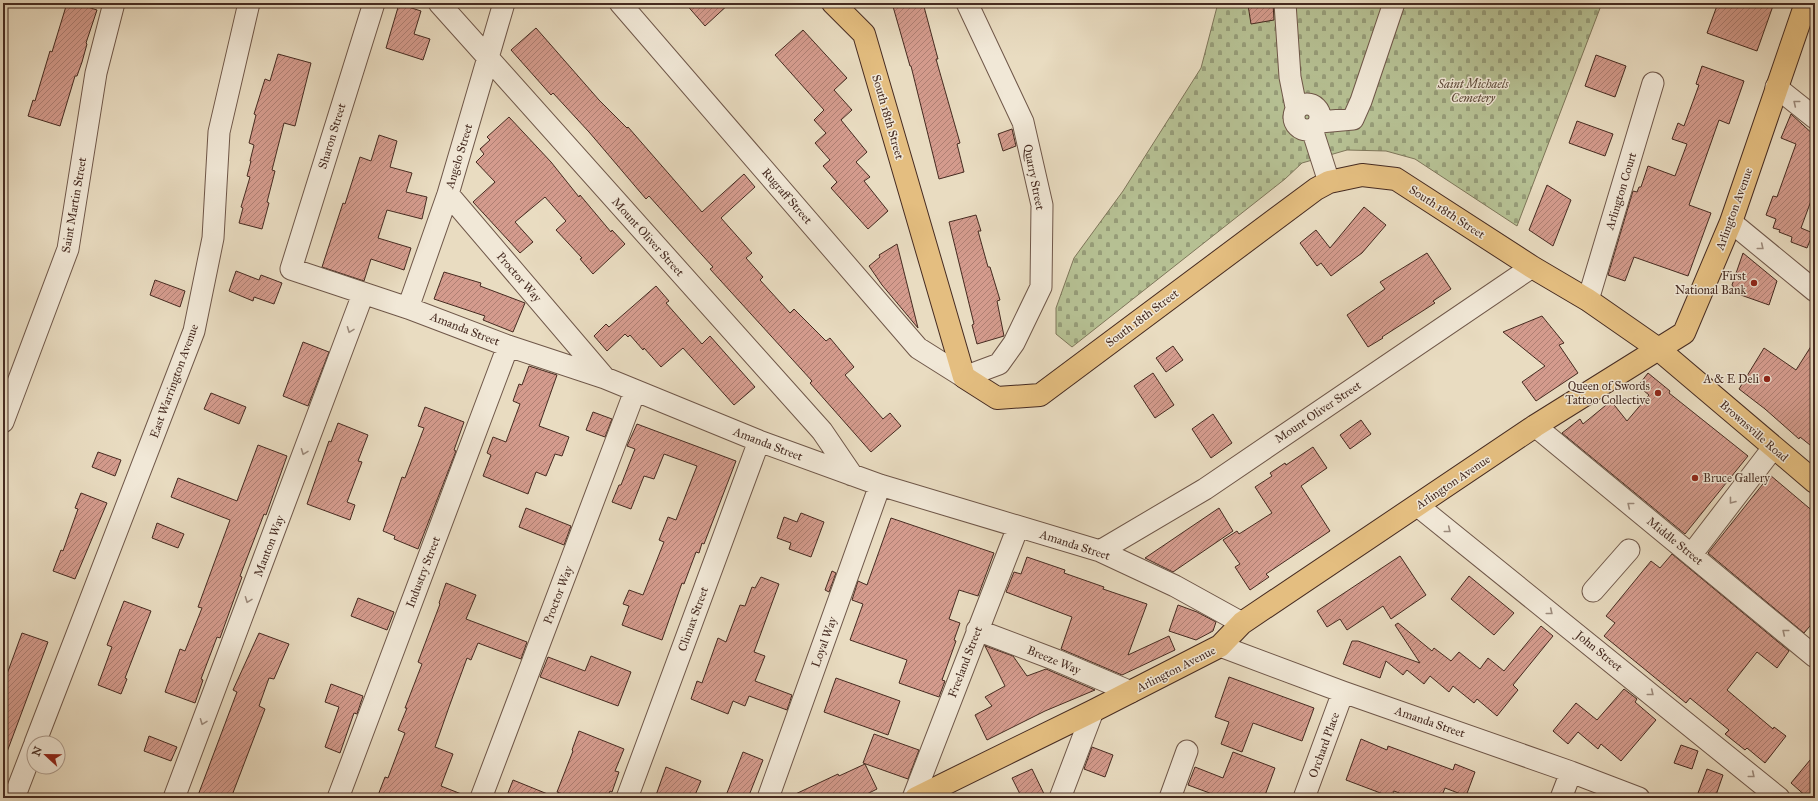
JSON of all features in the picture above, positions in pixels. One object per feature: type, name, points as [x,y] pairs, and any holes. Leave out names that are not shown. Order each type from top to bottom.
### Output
[{"type":"main road","name":"South 18th Street","points":[[833,3],[864,34],[964,377],[997,398],[1040,395],[1316,189],[1329,182],[1362,175],[1396,179],[1532,267],[1588,300],[1657,348]]},
{"type":"main road","name":"Arlington Avenue","points":[[914,798],[1093,711],[1220,646],[1242,623],[1418,506],[1534,426],[1657,348],[1684,333],[1731,222],[1806,3]]},
{"type":"main road","name":"Brownsville Road","points":[[1657,348],[1773,448],[1815,482]]},
{"type":"street","name":"Saint Martin Street","points":[[3,422],[68,249],[96,73],[114,3]]},
{"type":"street","name":"East Warrington Avenue","points":[[38,735],[194,331],[213,238],[219,132],[249,3]]},
{"type":"street","name":"Sharon Street","points":[[291,269],[374,3]]},
{"type":"street","name":"Mount Oliver Street","points":[[439,3],[822,431],[852,475]]},
{"type":"street","name":"Angelo Street","points":[[408,308],[448,194],[504,3]]},
{"type":"street","name":"Rugraff Street","points":[[620,3],[918,348],[964,377]]},
{"type":"street","name":"Quarry Street","points":[[964,377],[998,364],[1014,343],[1041,287],[1042,220],[1042,205],[1023,122],[967,3]]},
{"type":"street","points":[[1285,3],[1290,77],[1296,107],[1311,104],[1317,108],[1320,115],[1316,126],[1329,182]]},
{"type":"street","points":[[1316,126],[1352,119],[1361,101],[1394,3]]},
{"type":"street","name":"Arlington Court","points":[[1588,300],[1653,83]]},
{"type":"street","points":[[1776,87],[1815,118]]},
{"type":"street","name":"Proctor Way","points":[[448,194],[605,378]]},
{"type":"street","points":[[1731,222],[1815,291]]},
{"type":"street","name":"Mount Oliver Street","points":[[1100,551],[1205,489],[1532,267]]},
{"type":"street","name":"Amanda Street","points":[[291,269],[408,308],[508,346],[605,378],[759,441],[880,486],[1100,551],[1175,586],[1242,623]]},
{"type":"street","name":"Manton Way","points":[[174,798],[363,294]]},
{"type":"street","name":"Industry Street","points":[[338,798],[508,346]]},
{"type":"street","name":"Proctor Way","points":[[481,798],[635,391]]},
{"type":"street","name":"Middle Street","points":[[1534,426],[1815,656]]},
{"type":"street","name":"Climax Street","points":[[627,798],[759,441]]},
{"type":"street","points":[[1691,555],[1773,448]]},
{"type":"street","name":"Loyal Way","points":[[768,798],[880,486]]},
{"type":"street","name":"John Street","points":[[1418,506],[1779,798]]},
{"type":"street","name":"Freeland Street","points":[[914,798],[977,630],[1018,527]]},
{"type":"street","points":[[1593,591],[1629,550]]},
{"type":"street","name":"Breeze Way","points":[[977,630],[1056,660],[1131,692]]},
{"type":"street","name":"Amanda Street","points":[[1220,646],[1343,692],[1571,772],[1639,798]]},
{"type":"street","name":"Orchard Place","points":[[1304,798],[1343,692]]},
{"type":"street","points":[[1060,798],[1093,711]]},
{"type":"street","points":[[1176,796],[1187,751]]},
{"type":"street","points":[[14,798],[26,767]]},
{"type":"street","points":[[1561,798],[1571,772]]},
{"type":"green space","name":"Saint Michaels Cemetery","points":[[1218,3],[1602,3],[1517,226],[1415,159],[1386,151],[1347,150],[1302,163],[1285,179],[1072,347],[1056,334],[1056,308],[1074,258],[1123,191],[1201,68]]},
{"type":"building","points":[[67,3],[75,3],[97,10],[86,43],[82,62],[77,76],[75,76],[60,126],[28,116],[33,100],[35,101],[50,51],[52,52]]},
{"type":"building","points":[[685,3],[730,3],[705,26]]},
{"type":"building","points":[[892,3],[923,3],[938,59],[936,59],[960,143],[957,144],[964,172],[939,179],[911,66]]},
{"type":"building","points":[[1273,3],[1274,20],[1251,24],[1248,5]]},
{"type":"building","points":[[1718,3],[1774,3],[1757,51],[1707,33]]},
{"type":"building","points":[[399,4],[421,11],[414,34],[430,39],[423,60],[386,48]]},
{"type":"building","points":[[536,28],[599,100],[627,128],[628,127],[702,212],[744,174],[755,187],[721,218],[752,253],[746,258],[763,277],[760,280],[790,313],[794,309],[826,341],[830,338],[854,367],[845,375],[883,419],[890,413],[901,426],[871,452],[810,383],[812,381],[710,269],[713,267],[649,196],[646,199],[589,132],[553,93],[551,95],[511,50]]},
{"type":"building","points":[[803,30],[847,78],[834,90],[852,110],[841,120],[867,152],[856,162],[870,177],[864,181],[888,211],[868,229],[831,188],[837,182],[823,166],[830,160],[815,143],[826,133],[814,120],[824,110],[775,55]]},
{"type":"building","points":[[278,54],[311,63],[295,126],[284,123],[272,170],[275,171],[262,229],[239,223],[243,208],[241,207],[250,177],[247,176],[254,145],[249,143],[256,115],[254,114],[265,79],[270,81]]},
{"type":"building","points":[[1596,55],[1626,66],[1615,97],[1585,86]]},
{"type":"building","points":[[1702,66],[1744,81],[1729,124],[1719,120],[1689,205],[1711,213],[1688,276],[1634,257],[1625,281],[1608,275],[1633,191],[1637,192],[1639,187],[1641,187],[1648,166],[1675,176],[1687,144],[1672,139],[1678,123],[1684,126],[1699,85],[1696,84]]},
{"type":"building","points":[[1791,114],[1815,136],[1815,190],[1801,228],[1813,233],[1807,248],[1791,242],[1792,237],[1773,228],[1776,219],[1766,215],[1773,196],[1777,197],[1796,144],[1781,138]]},
{"type":"building","points":[[509,117],[551,162],[579,197],[580,195],[611,232],[612,230],[625,244],[593,274],[580,259],[582,258],[556,230],[566,221],[545,197],[515,222],[533,242],[520,253],[473,202],[495,182],[476,162],[484,154],[480,149],[490,140],[487,137]]},
{"type":"building","points":[[1577,121],[1613,134],[1605,156],[1569,143]]},
{"type":"building","points":[[1012,129],[1016,146],[1003,151],[998,134]]},
{"type":"building","points":[[379,135],[397,141],[390,167],[412,173],[406,192],[427,197],[422,219],[387,210],[378,238],[411,248],[404,270],[371,259],[364,281],[322,267],[360,157],[371,161]]},
{"type":"building","points":[[1547,185],[1571,200],[1553,246],[1529,230]]},
{"type":"building","points":[[1364,207],[1386,225],[1362,253],[1331,276],[1321,263],[1317,266],[1300,243],[1316,230],[1330,248]]},
{"type":"building","points":[[976,215],[981,231],[978,231],[988,267],[990,267],[1000,300],[997,301],[1004,336],[977,344],[972,325],[974,324],[949,222]]},
{"type":"building","points":[[897,244],[918,328],[882,285],[869,266],[880,257],[879,255]]},
{"type":"building","points":[[1427,253],[1451,289],[1433,301],[1435,303],[1368,347],[1347,315],[1385,289],[1380,282]]},
{"type":"building","name":"First National Bank","points":[[1743,253],[1777,281],[1769,305],[1738,294],[1732,285]]},
{"type":"building","points":[[236,271],[259,280],[261,275],[282,283],[274,304],[254,297],[253,301],[229,291]]},
{"type":"building","points":[[444,272],[481,283],[480,286],[525,303],[513,332],[483,320],[485,316],[434,299]]},
{"type":"building","points":[[155,280],[185,291],[180,307],[150,295]]},
{"type":"building","points":[[656,286],[669,301],[666,303],[702,344],[710,336],[755,387],[734,405],[683,348],[661,367],[630,335],[628,337],[625,334],[607,351],[594,336],[606,324],[609,327]]},
{"type":"building","points":[[1542,316],[1564,343],[1559,345],[1578,373],[1536,401],[1522,382],[1545,366],[1503,332]]},
{"type":"building","points":[[1815,340],[1815,449],[1800,437],[1799,439],[1765,409],[1739,389],[1764,348],[1796,370]]},
{"type":"building","points":[[303,342],[329,352],[308,406],[283,396]]},
{"type":"building","points":[[1173,346],[1183,360],[1166,372],[1156,358]]},
{"type":"building","points":[[529,366],[557,375],[539,426],[569,437],[562,456],[555,454],[546,476],[536,472],[528,494],[483,476],[491,455],[487,453],[493,437],[506,442],[520,404],[513,401],[519,384],[522,385]]},
{"type":"building","points":[[1153,373],[1174,405],[1155,418],[1134,386]]},
{"type":"building","points":[[1648,373],[1670,391],[1669,393],[1748,456],[1685,534],[1562,433],[1580,419],[1583,424],[1611,401],[1627,421],[1649,395],[1638,386]]},
{"type":"building","points":[[211,393],[246,407],[239,424],[204,409]]},
{"type":"building","points":[[425,407],[464,422],[454,450],[456,451],[418,549],[394,539],[395,536],[383,531],[402,477],[405,478],[424,428],[418,426]]},
{"type":"building","points":[[593,412],[612,419],[605,437],[586,430]]},
{"type":"building","points":[[1213,414],[1232,443],[1211,458],[1192,429]]},
{"type":"building","points":[[1361,420],[1371,434],[1350,449],[1340,435]]},
{"type":"building","points":[[338,423],[368,435],[358,461],[362,462],[347,502],[355,505],[350,520],[307,504],[329,441],[331,442]]},
{"type":"building","points":[[637,424],[736,461],[704,544],[702,543],[699,553],[696,552],[684,584],[682,583],[662,640],[622,625],[629,606],[623,604],[629,590],[643,595],[664,542],[659,540],[668,517],[676,520],[697,466],[664,454],[654,479],[644,476],[631,509],[612,502],[619,485],[621,485],[635,449],[627,446]]},
{"type":"building","points":[[258,445],[287,456],[266,515],[264,514],[240,576],[242,577],[220,638],[217,637],[201,679],[203,680],[195,703],[165,692],[180,649],[185,651],[202,608],[198,607],[230,520],[171,497],[178,478],[237,501]]},
{"type":"building","points":[[1313,447],[1327,468],[1301,486],[1330,531],[1266,574],[1269,577],[1250,590],[1235,567],[1240,564],[1223,540],[1237,531],[1239,534],[1272,513],[1255,487],[1272,476],[1270,473],[1285,463],[1286,465]]},
{"type":"building","points":[[98,452],[121,460],[115,476],[92,467]]},
{"type":"building","points":[[1770,475],[1815,513],[1815,620],[1804,633],[1708,553]]},
{"type":"building","points":[[81,493],[107,503],[75,579],[53,571],[61,550],[63,551],[78,509],[75,508]]},
{"type":"building","points":[[526,508],[571,526],[564,545],[519,527]]},
{"type":"building","points":[[1219,508],[1233,531],[1173,572],[1145,558]]},
{"type":"building","points":[[801,513],[824,522],[811,557],[789,549],[791,543],[777,538],[784,517],[797,522]]},
{"type":"building","points":[[891,518],[994,553],[978,596],[959,590],[949,619],[960,623],[954,640],[956,641],[942,680],[945,681],[939,697],[899,683],[907,660],[850,640],[863,604],[852,600],[858,581],[867,585]]},
{"type":"building","points":[[157,523],[184,534],[178,548],[152,538]]},
{"type":"building","points":[[1672,554],[1789,651],[1777,668],[1757,652],[1727,690],[1773,729],[1774,727],[1786,736],[1765,763],[1747,748],[1745,750],[1725,734],[1729,730],[1690,698],[1686,703],[1604,636],[1615,623],[1606,616],[1651,561],[1660,568]]},
{"type":"building","points":[[1400,556],[1426,595],[1391,619],[1383,606],[1347,630],[1340,619],[1327,627],[1317,611]]},
{"type":"building","points":[[1027,557],[1065,570],[1064,573],[1104,587],[1103,589],[1147,604],[1128,655],[1169,636],[1175,650],[1122,675],[1061,649],[1072,617],[1006,592],[1014,572],[1021,574]]},
{"type":"building","points":[[832,571],[836,573],[829,592],[825,590]]},
{"type":"building","points":[[1469,576],[1514,613],[1494,635],[1451,599]]},
{"type":"building","points":[[761,577],[779,584],[754,652],[765,656],[755,681],[792,695],[787,710],[749,696],[745,706],[733,701],[728,714],[691,699],[697,681],[702,683],[718,638],[726,642],[740,605],[745,606],[752,587],[755,588]]},
{"type":"building","points":[[446,583],[476,595],[466,619],[527,642],[521,659],[478,643],[471,660],[467,658],[435,747],[453,754],[441,786],[469,798],[377,798],[385,777],[388,778],[405,733],[398,730],[422,664],[418,662],[440,604],[439,603]]},
{"type":"building","points":[[358,598],[394,612],[387,630],[351,616]]},
{"type":"building","points":[[124,601],[151,611],[125,678],[127,679],[121,694],[98,685],[112,647],[107,645]]},
{"type":"building","points":[[1178,605],[1197,612],[1216,622],[1213,631],[1196,640],[1169,631]]},
{"type":"building","points":[[1398,623],[1432,651],[1434,648],[1451,661],[1459,652],[1480,669],[1488,658],[1504,671],[1541,626],[1553,636],[1513,685],[1518,690],[1497,716],[1477,699],[1474,703],[1453,686],[1449,692],[1430,676],[1424,684],[1407,670],[1403,675],[1386,661],[1380,678],[1343,664],[1352,641],[1358,641],[1420,663],[1395,625]]},
{"type":"building","points":[[22,633],[48,642],[3,760],[3,685]]},
{"type":"building","points":[[259,633],[289,644],[274,679],[269,678],[259,706],[265,709],[231,798],[197,798],[237,692],[233,690]]},
{"type":"building","points":[[985,646],[1013,656],[1027,676],[1046,669],[1095,690],[1045,711],[987,740],[975,715],[992,706],[985,697],[1005,686]]},
{"type":"building","points":[[591,656],[631,672],[618,706],[540,677],[548,657],[585,671]]},
{"type":"building","points":[[1229,677],[1314,708],[1302,741],[1253,723],[1242,752],[1221,744],[1229,722],[1215,717]]},
{"type":"building","points":[[836,678],[900,701],[888,735],[824,712]]},
{"type":"building","points":[[331,684],[363,696],[357,714],[354,713],[340,753],[325,747],[339,707],[325,702]]},
{"type":"building","points":[[1624,689],[1637,699],[1635,702],[1656,720],[1621,761],[1601,744],[1598,749],[1578,732],[1568,744],[1553,731],[1576,703],[1597,720]]},
{"type":"building","points":[[579,731],[624,749],[615,771],[619,772],[612,792],[610,791],[607,798],[574,798],[557,792]]},
{"type":"building","points":[[874,734],[919,750],[908,779],[863,763]]},
{"type":"building","points":[[149,736],[177,747],[171,761],[144,751]]},
{"type":"building","points":[[1361,739],[1387,750],[1388,746],[1453,770],[1455,764],[1475,772],[1466,796],[1445,788],[1441,798],[1412,798],[1394,791],[1391,797],[1346,780]]},
{"type":"building","points":[[1681,745],[1698,751],[1692,769],[1674,763]]},
{"type":"building","points":[[1092,747],[1113,755],[1105,777],[1084,769]]},
{"type":"building","points":[[743,752],[763,760],[748,798],[725,798]]},
{"type":"building","points":[[1233,752],[1275,768],[1264,798],[1223,798],[1188,785],[1195,767],[1223,778]]},
{"type":"building","points":[[1815,754],[1815,798],[1808,798],[1791,783]]},
{"type":"building","points":[[865,764],[877,789],[859,798],[855,793],[844,798],[787,798],[838,774],[839,776]]},
{"type":"building","points":[[666,767],[701,781],[695,795],[690,793],[688,798],[655,798]]},
{"type":"building","points":[[1032,769],[1046,798],[1022,798],[1012,778]]},
{"type":"building","points":[[1707,769],[1723,775],[1715,798],[1698,793]]},
{"type":"building","points":[[513,780],[555,797],[555,798],[506,798]]},
{"type":"place","name":"First National Bank","points":[[1754,283]]},
{"type":"place","name":"A & E Deli","points":[[1767,379]]},
{"type":"place","name":"Queen of Swords Tattoo Collective","points":[[1658,393]]},
{"type":"place","name":"Bruce Gallery","points":[[1695,478]]}]
